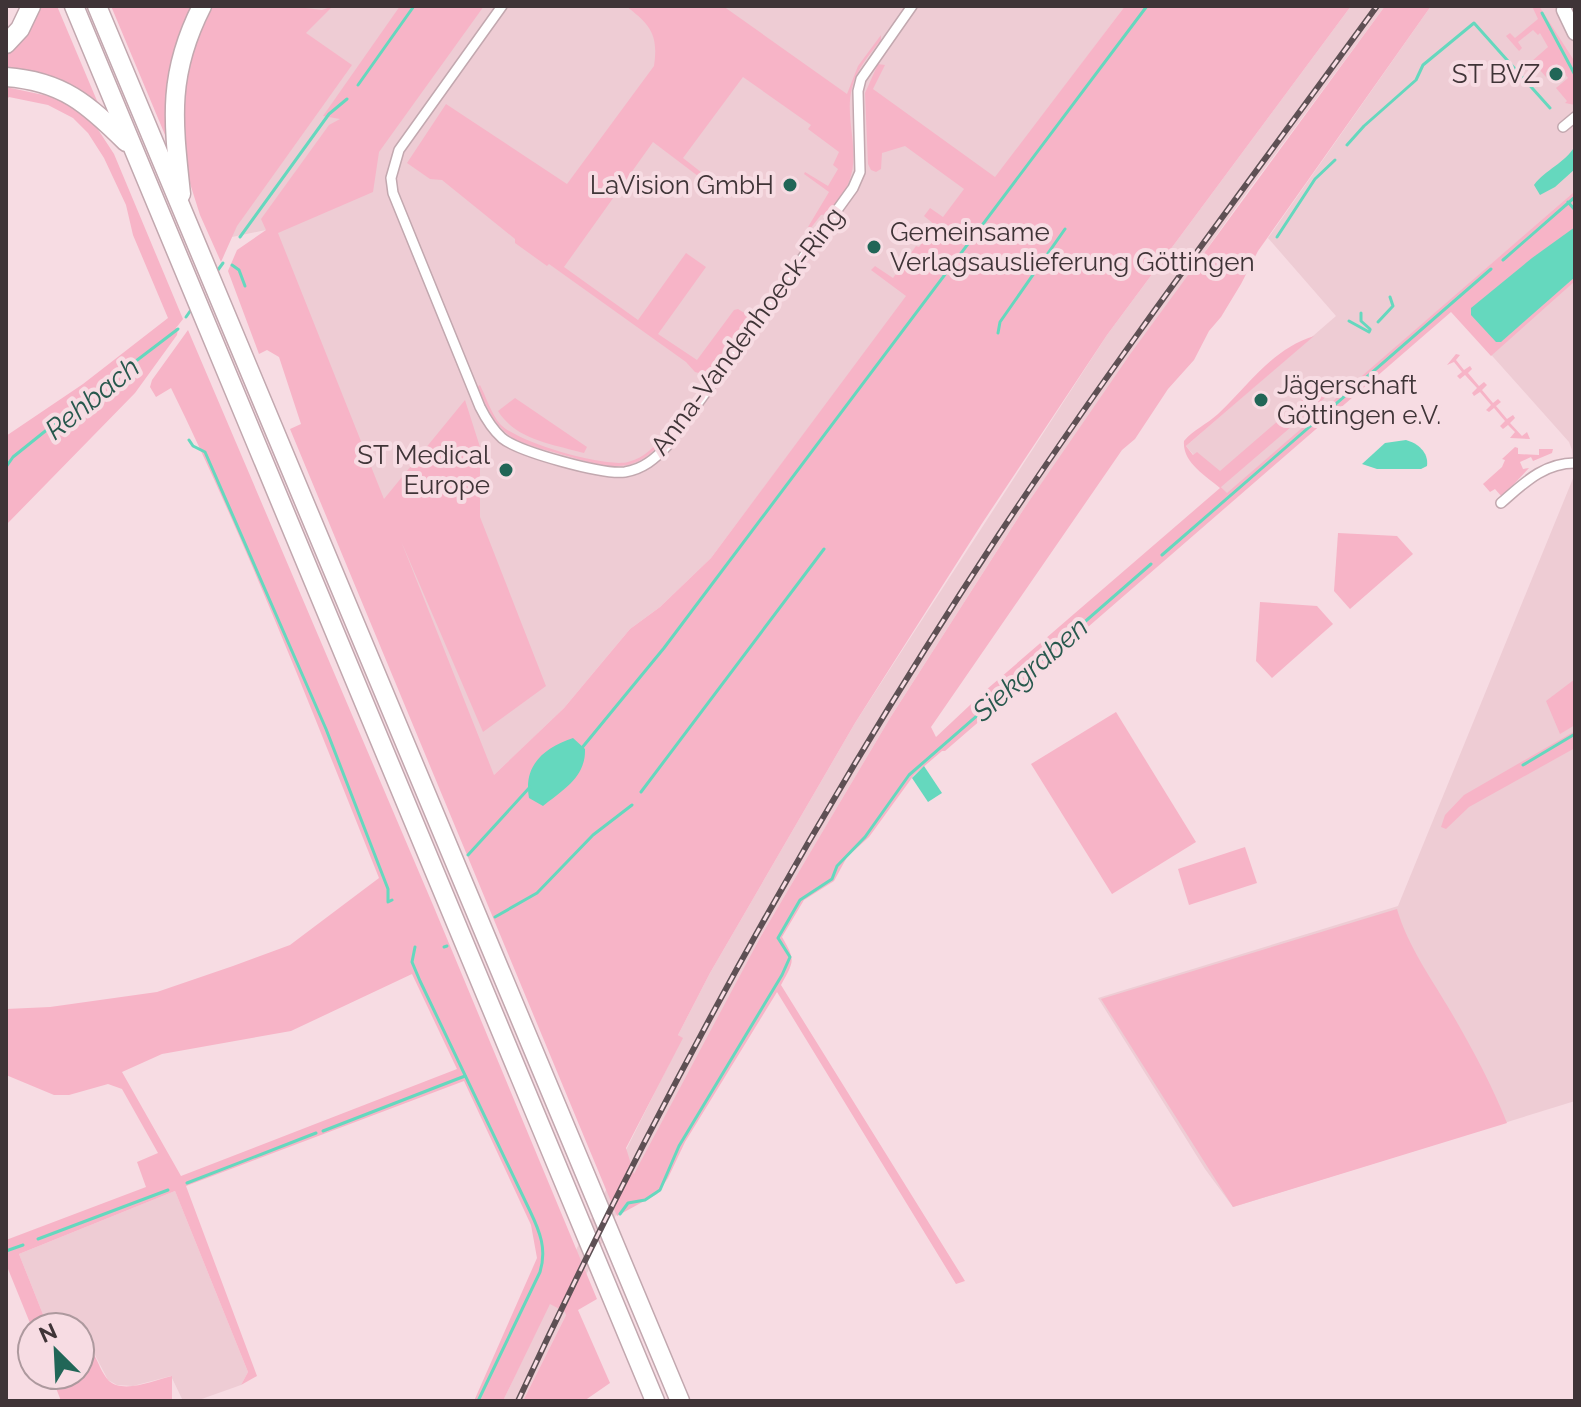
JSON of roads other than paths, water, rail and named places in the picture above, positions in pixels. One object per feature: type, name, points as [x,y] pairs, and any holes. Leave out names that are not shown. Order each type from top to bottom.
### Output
[{"type":"highway","points":[[6,44],[20,29],[31,6]]},
{"type":"highway","points":[[74,6],[655,1401]]},
{"type":"highway","points":[[97,6],[680,1401]]},
{"type":"highway","points":[[183,212],[173,122],[175,83],[185,43],[202,6]]},
{"type":"highway","points":[[6,77],[41,82],[73,95],[134,150]]},
{"type":"main road","points":[[1563,8],[1575,23]]},
{"type":"main road","points":[[1563,8],[1575,33]]},
{"type":"street","name":"Anna-Vandenhoeck-Ring","points":[[502,6],[399,150],[391,178],[393,193],[480,407],[493,428],[510,443],[524,449],[597,471],[615,472],[641,467],[667,446],[853,188],[860,172],[858,91],[861,79],[912,6]]},
{"type":"street","points":[[1563,127],[1575,117]]},
{"type":"street","points":[[1501,503],[1539,472],[1575,463]]},
{"type":"waterway","name":"Rehbach","points":[[358,85],[414,6]]},
{"type":"waterway","points":[[581,749],[664,648],[1147,6]]},
{"type":"waterway","points":[[1542,13],[1575,75]]},
{"type":"waterway","points":[[1347,145],[1416,80],[1423,65],[1474,23],[1550,108]]},
{"type":"waterway","name":"Rehbach","points":[[240,237],[329,114],[347,99]]},
{"type":"waterway","points":[[1277,237],[1315,179],[1335,160]]},
{"type":"waterway","name":"Siekgraben","points":[[1503,260],[1575,197]]},
{"type":"waterway","points":[[1568,202],[1575,210]]},
{"type":"waterway","points":[[998,333],[1000,322],[1065,229]]},
{"type":"waterway","name":"Rehbach","points":[[215,274],[223,263]]},
{"type":"waterway","points":[[232,265],[239,270],[245,286]]},
{"type":"waterway","name":"Siekgraben","points":[[1162,555],[1491,269]]},
{"type":"waterway","points":[[1378,322],[1393,306],[1390,297]]},
{"type":"waterway","name":"Rehbach","points":[[186,317],[193,307]]},
{"type":"waterway","points":[[1361,313],[1361,321],[1370,329]]},
{"type":"waterway","points":[[1349,321],[1370,330]]},
{"type":"waterway","name":"Rehbach","points":[[6,467],[13,457],[69,412],[178,329]]},
{"type":"waterway","points":[[189,440],[205,452],[326,729],[388,889],[388,902],[392,900]]},
{"type":"waterway","points":[[641,792],[824,549]]},
{"type":"waterway","points":[[620,1214],[628,1203],[645,1200],[660,1190],[679,1146],[782,975],[790,957],[778,938],[800,900],[832,879],[837,866],[865,837],[909,775],[1151,564]]},
{"type":"waterway","points":[[1523,765],[1575,734]]},
{"type":"waterway","points":[[468,855],[530,787]]},
{"type":"waterway","points":[[495,917],[537,893],[593,835],[632,805]]},
{"type":"waterway","points":[[415,947],[412,962],[420,981],[534,1219],[543,1248],[540,1272],[478,1401]]},
{"type":"waterway","points":[[323,1131],[465,1076]]},
{"type":"waterway","points":[[187,1183],[316,1133]]},
{"type":"waterway","points":[[38,1239],[168,1190]]},
{"type":"waterway","points":[[6,1251],[23,1245]]},
{"type":"railway","points":[[518,1401],[626,1179],[742,960],[803,852],[931,640],[1043,468],[1377,6]]},
{"type":"place","name":"ST BVZ","points":[[1556,74]]},
{"type":"place","name":"LaVision GmbH","points":[[790,185]]},
{"type":"place","name":"Gemeinsame Verlagsauslieferung Göttingen","points":[[874,247]]},
{"type":"place","name":"Jägerschaft Göttingen e.V.","points":[[1261,400]]},
{"type":"place","name":"ST Medical Europe","points":[[506,470]]}]
